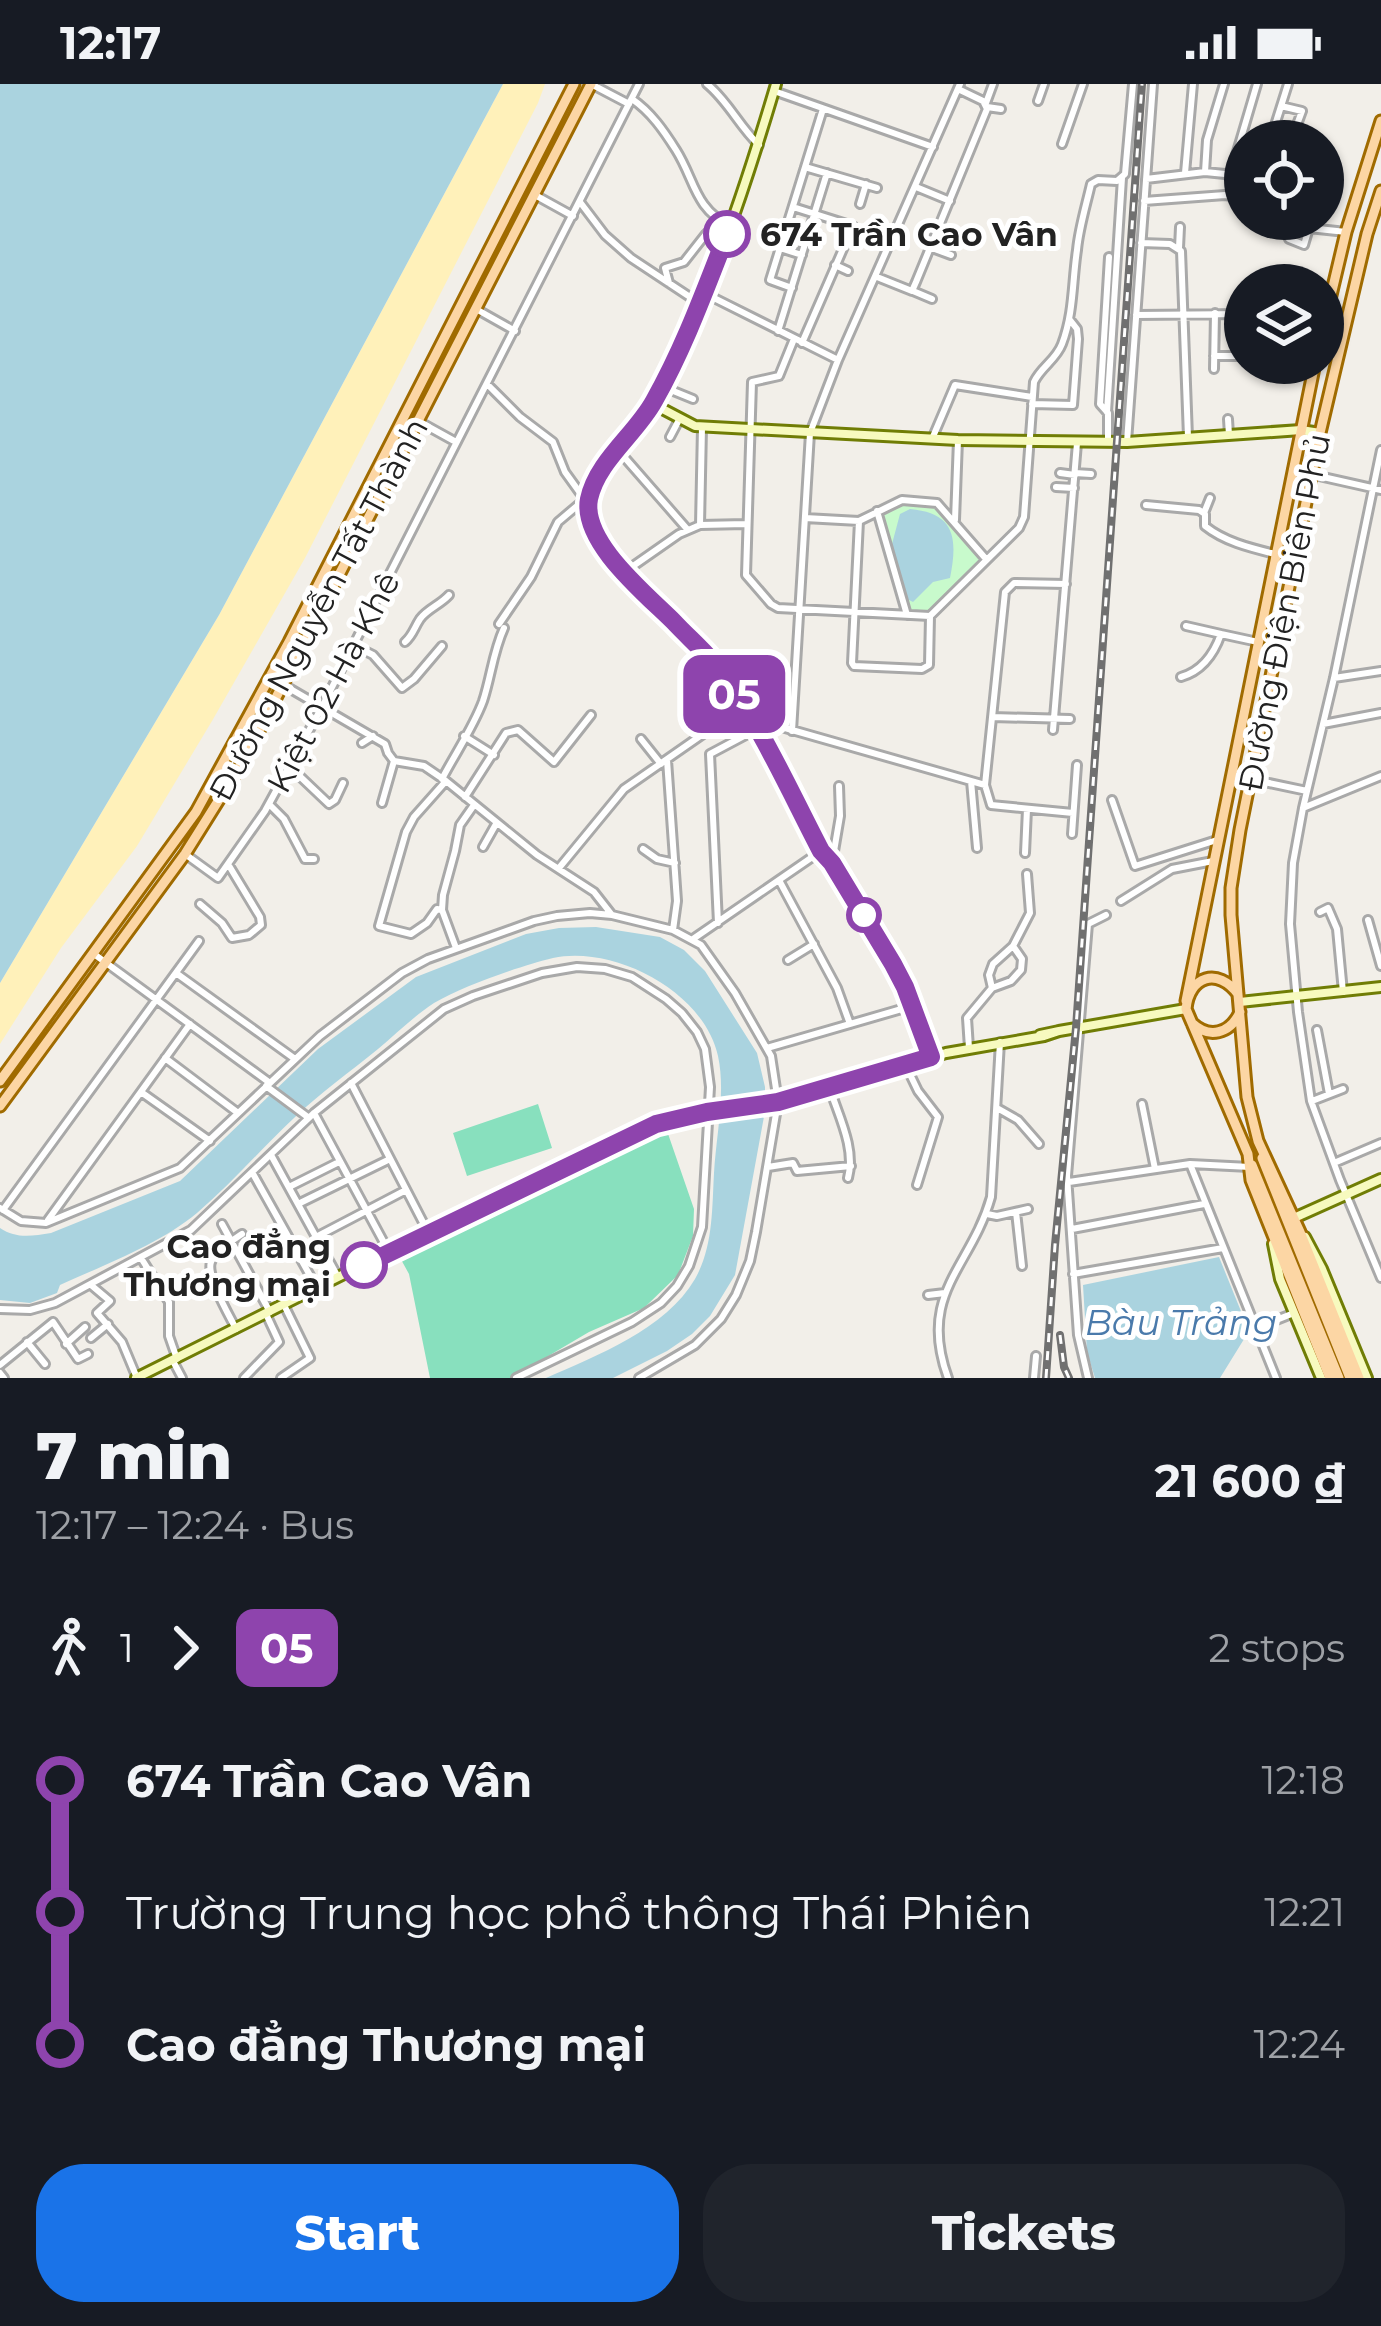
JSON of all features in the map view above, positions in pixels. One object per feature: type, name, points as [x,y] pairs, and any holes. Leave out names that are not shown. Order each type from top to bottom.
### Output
[{"type":"main road","name":"Đường Nguyễn Tất Thành","points":[[0,1081],[196,812],[574,84]]},
{"type":"main road","name":"Đường Nguyễn Tất Thành","points":[[0,1106],[184,854],[244,758],[591,84]]},
{"type":"main road","points":[[1338,264],[1381,121]]},
{"type":"main road","points":[[542,145],[557,152]]},
{"type":"main road","name":"Đường Điện Biên Phủ","points":[[1240,1001],[1231,902],[1241,825],[1320,433],[1381,190]]},
{"type":"main road","points":[[441,340],[456,348]]},
{"type":"main road","name":"Đường Điện Biên Phủ","points":[[1187,1009],[1310,384]]},
{"type":"main road","points":[[363,494],[376,501]]},
{"type":"main road","points":[[1267,594],[1286,598]]},
{"type":"main road","points":[[1350,1378],[1187,1009],[1194,986],[1210,978],[1227,982],[1240,1001],[1247,1097],[1258,1141],[1369,1377]]},
{"type":"main road","points":[[1187,1009],[1201,1030],[1218,1033],[1234,1024],[1240,1001]]},
{"type":"main road","points":[[1258,1141],[1258,1172],[1330,1378]]},
{"type":"main road","points":[[1258,1172],[1251,1180],[1330,1378]]},
{"type":"street","points":[[591,84],[642,106],[664,130],[696,195],[726,224]]},
{"type":"street","name":"Kiệt 02 Hà Khê","points":[[228,864],[269,804],[322,705],[640,84]]},
{"type":"street","points":[[707,84],[718,88],[758,145]]},
{"type":"street","points":[[912,291],[993,84]]},
{"type":"street","points":[[1038,101],[1044,84]]},
{"type":"street","points":[[1062,144],[1083,84]]},
{"type":"street","points":[[1108,442],[1122,178],[1133,84]]},
{"type":"street","points":[[1127,442],[1153,84]]},
{"type":"street","points":[[1185,173],[1193,84]]},
{"type":"street","points":[[1205,172],[1207,140],[1224,84]]},
{"type":"street","points":[[1247,120],[1257,84]]},
{"type":"street","points":[[1277,120],[1288,84]]},
{"type":"street","points":[[792,731],[809,433],[959,87],[986,106],[1001,109]]},
{"type":"street","points":[[442,910],[437,909],[412,934],[379,926],[414,818],[444,780],[482,703],[501,626],[558,522],[586,502],[597,478],[662,386],[701,298],[775,88],[933,147]]},
{"type":"street","points":[[1281,106],[1302,111],[1299,120]]},
{"type":"street","points":[[792,287],[770,280],[823,109]]},
{"type":"street","points":[[739,140],[747,133]]},
{"type":"street","points":[[805,167],[877,188]]},
{"type":"street","points":[[1146,179],[1224,172]]},
{"type":"street","points":[[778,331],[826,173]]},
{"type":"street","points":[[859,521],[852,663],[914,670],[929,665],[930,616],[1019,528],[1024,517],[1032,400],[1038,374],[1058,352],[1070,320],[1077,246],[1091,184],[1122,178]]},
{"type":"street","points":[[860,204],[866,184]]},
{"type":"street","points":[[916,187],[950,201]]},
{"type":"street","points":[[535,195],[573,216]]},
{"type":"street","points":[[1144,201],[1224,195]]},
{"type":"street","points":[[580,202],[605,235],[669,283],[838,360]]},
{"type":"street","points":[[793,207],[853,226],[779,376],[752,382],[748,579],[774,607],[930,616]]},
{"type":"street","points":[[669,283],[665,268],[684,262],[706,234],[726,224]]},
{"type":"street","points":[[1180,227],[1187,437]]},
{"type":"street","points":[[1141,243],[1179,248]]},
{"type":"street","points":[[780,248],[802,255]]},
{"type":"street","points":[[931,248],[951,255]]},
{"type":"street","points":[[1107,412],[1100,404],[1109,257]]},
{"type":"street","points":[[835,266],[848,271]]},
{"type":"street","points":[[877,277],[932,299]]},
{"type":"street","points":[[476,309],[515,331]]},
{"type":"street","points":[[1214,369],[1215,313]]},
{"type":"street","points":[[1136,315],[1224,313]]},
{"type":"street","points":[[932,439],[955,385],[1070,406],[1078,339],[1070,320]]},
{"type":"street","points":[[676,354],[686,364]]},
{"type":"street","points":[[1214,356],[1224,356]]},
{"type":"street","points":[[487,384],[553,442],[565,472],[586,502],[595,536],[713,662],[757,729],[821,851],[884,946],[931,1057]]},
{"type":"street","points":[[662,386],[693,399]]},
{"type":"street","points":[[653,404],[695,427],[932,439],[1127,442],[1300,430],[1320,433]]},
{"type":"street","points":[[670,437],[680,418]]},
{"type":"street","points":[[1228,419],[1229,435]]},
{"type":"street","points":[[418,422],[456,442]]},
{"type":"street","points":[[700,525],[702,427]]},
{"type":"street","points":[[955,520],[958,440]]},
{"type":"street","points":[[1053,730],[1077,442]]},
{"type":"street","points":[[618,450],[688,530]]},
{"type":"street","points":[[1381,450],[1377,489],[1303,808],[1289,924],[1311,1101],[1381,1278]]},
{"type":"street","points":[[1292,470],[1377,489]]},
{"type":"street","points":[[1060,473],[1091,475]]},
{"type":"street","points":[[1057,487],[1073,488]]},
{"type":"street","points":[[1210,497],[1205,526],[1216,535],[1275,554]]},
{"type":"street","points":[[805,518],[859,521],[902,500],[956,502]]},
{"type":"street","points":[[671,511],[680,502]]},
{"type":"street","points":[[937,502],[987,561]]},
{"type":"street","points":[[1146,506],[1204,512]]},
{"type":"street","points":[[877,512],[907,615]]},
{"type":"street","points":[[625,572],[700,525],[746,524]]},
{"type":"street","points":[[1066,584],[1014,583],[1004,592],[986,785],[992,805],[1073,813]]},
{"type":"street","points":[[405,642],[421,617],[448,596]]},
{"type":"street","points":[[1186,626],[1258,642]]},
{"type":"street","points":[[1181,677],[1193,674],[1207,661],[1221,634]]},
{"type":"street","points":[[353,645],[373,655],[405,687],[442,646]]},
{"type":"street","points":[[1334,678],[1381,671]]},
{"type":"street","points":[[270,676],[385,744],[394,761],[422,765],[444,780],[531,851],[594,892],[612,915]]},
{"type":"street","points":[[1323,724],[1381,713]]},
{"type":"street","points":[[558,869],[614,798],[716,725],[747,714]]},
{"type":"street","points":[[465,797],[506,733],[518,730],[554,762],[591,716]]},
{"type":"street","points":[[992,717],[1070,719]]},
{"type":"street","points":[[718,923],[710,754],[757,729],[772,726],[986,785]]},
{"type":"street","points":[[362,742],[373,736]]},
{"type":"street","points":[[464,736],[494,755]]},
{"type":"street","points":[[640,739],[664,762],[675,863],[673,930]]},
{"type":"street","points":[[382,803],[394,761]]},
{"type":"street","points":[[1072,834],[1077,765]]},
{"type":"street","points":[[289,766],[329,803],[343,783]]},
{"type":"street","points":[[1231,775],[1307,791]]},
{"type":"street","points":[[1303,808],[1381,776]]},
{"type":"street","points":[[970,781],[977,848]]},
{"type":"street","points":[[832,863],[840,816],[839,785]]},
{"type":"street","points":[[1112,800],[1135,866],[1217,840]]},
{"type":"street","points":[[269,804],[284,818],[305,859],[314,859]]},
{"type":"street","points":[[456,948],[442,910],[442,895],[460,825],[474,805]]},
{"type":"street","points":[[1025,853],[1027,809]]},
{"type":"street","points":[[483,847],[496,824]]},
{"type":"street","points":[[502,843],[509,834]]},
{"type":"street","points":[[643,849],[656,859],[675,863]]},
{"type":"street","points":[[524,860],[531,851]]},
{"type":"street","points":[[694,939],[821,851]]},
{"type":"street","points":[[184,854],[218,878],[228,864],[261,925],[232,938],[200,904]]},
{"type":"street","points":[[1121,901],[1172,869],[1213,861]]},
{"type":"street","points":[[992,988],[993,964],[1013,946],[1030,914],[1027,874]]},
{"type":"street","points":[[780,881],[837,988],[850,1024]]},
{"type":"street","points":[[1320,912],[1328,908],[1337,929],[1343,992]]},
{"type":"street","points":[[199,941],[2,1209],[14,1218],[46,1222],[180,1168],[320,1036],[428,958],[546,918],[580,914],[612,915],[694,939],[719,968],[767,1048],[776,1074],[778,1102],[750,1261],[736,1295],[721,1319],[695,1345],[644,1377]]},
{"type":"street","points":[[1088,1378],[1078,1335],[1067,1176],[1088,924],[1106,915]]},
{"type":"street","points":[[1368,920],[1381,965]]},
{"type":"street","points":[[788,960],[814,944]]},
{"type":"street","points":[[969,1048],[967,1018],[992,988],[1006,984],[1021,970],[1022,959],[1013,946]]},
{"type":"street","points":[[94,954],[309,1115],[389,1252]]},
{"type":"street","points":[[0,1309],[48,1306],[203,1220],[309,1115],[444,1009],[561,968],[619,972],[653,989],[682,1013],[698,1032],[709,1059],[712,1111],[702,1227],[689,1266],[661,1303],[516,1378]]},
{"type":"street","points":[[176,973],[295,1059]]},
{"type":"street","points":[[1240,1001],[1381,987]]},
{"type":"street","points":[[767,1048],[912,1006]]},
{"type":"street","points":[[91,1285],[110,1301],[97,1313],[122,1342],[136,1378],[428,1232],[669,1120],[778,1102],[969,1048],[1187,1009]]},
{"type":"street","points":[[46,1222],[190,1024]]},
{"type":"street","points":[[1317,1030],[1329,1094]]},
{"type":"street","points":[[948,1378],[939,1353],[938,1331],[945,1293],[987,1214],[1000,1042]]},
{"type":"street","points":[[165,1058],[238,1113]]},
{"type":"street","points":[[905,1064],[917,1091],[938,1118],[917,1185]]},
{"type":"street","points":[[351,1083],[428,1232]]},
{"type":"street","points":[[829,1086],[850,1150],[848,1178]]},
{"type":"street","points":[[1311,1101],[1343,1089]]},
{"type":"street","points":[[140,1092],[210,1142]]},
{"type":"street","points":[[1142,1103],[1155,1169]]},
{"type":"street","points":[[997,1108],[1018,1120],[1039,1144]]},
{"type":"street","points":[[1334,1163],[1381,1144]]},
{"type":"street","points":[[271,1155],[338,1277]]},
{"type":"street","points":[[298,1204],[390,1159]]},
{"type":"street","points":[[289,1187],[340,1161]]},
{"type":"street","points":[[768,1167],[794,1163],[797,1172],[850,1166]]},
{"type":"street","points":[[1069,1182],[1190,1164],[1258,1172]]},
{"type":"street","points":[[1190,1164],[1272,1377]]},
{"type":"street","points":[[252,1172],[316,1288]]},
{"type":"street","points":[[1294,1218],[1381,1179]]},
{"type":"street","points":[[316,1237],[406,1190]]},
{"type":"street","points":[[1072,1228],[1205,1204]]},
{"type":"street","points":[[987,1214],[1028,1209]]},
{"type":"street","points":[[1016,1212],[1022,1267]]},
{"type":"street","points":[[222,1224],[279,1342],[244,1378]]},
{"type":"street","points":[[1269,1224],[1280,1279],[1330,1378]]},
{"type":"street","points":[[1300,1232],[1309,1241],[1369,1377]]},
{"type":"street","points":[[236,1329],[209,1266],[213,1257],[242,1234]]},
{"type":"street","points":[[1369,1249],[1381,1244]]},
{"type":"street","points":[[1072,1274],[1222,1247]]},
{"type":"street","points":[[141,1258],[169,1301],[169,1336],[182,1378]]},
{"type":"street","points":[[928,1295],[945,1293]]},
{"type":"street","points":[[281,1378],[310,1358],[284,1305]]},
{"type":"street","points":[[48,1306],[52,1322],[78,1359],[88,1354]]},
{"type":"street","points":[[1256,1328],[1294,1313]]},
{"type":"street","points":[[1,1372],[52,1322]]},
{"type":"street","points":[[91,1338],[108,1324]]},
{"type":"street","points":[[66,1344],[86,1327]]},
{"type":"street","points":[[27,1342],[45,1364]]},
{"type":"street","points":[[1034,1378],[1036,1357]]},
{"type":"sand","points":[[503,84],[545,84],[305,558],[137,846],[61,948],[0,1044],[0,983],[219,615]]},
{"type":"green space","points":[[930,503],[982,556],[929,614],[907,613],[879,515],[898,504]]},
{"type":"green space","points":[[538,1104],[552,1148],[467,1176],[453,1133]]},
{"type":"green space","points":[[666,1128],[694,1209],[693,1236],[678,1275],[644,1308],[589,1332],[511,1378],[430,1378],[409,1274],[398,1254]]},
{"type":"water","points":[[0,84],[503,84],[219,615],[0,983]]},
{"type":"water","points":[[910,509],[945,522],[953,540],[950,578],[933,582],[913,602],[907,599],[892,544],[900,514]]},
{"type":"water","points":[[596,927],[660,937],[684,950],[705,971],[757,1053],[765,1087],[765,1111],[735,1275],[710,1316],[667,1351],[613,1378],[546,1378],[648,1326],[695,1279],[710,1228],[720,1114],[718,1056],[695,1012],[676,993],[629,966],[577,956],[508,971],[434,1003],[304,1109],[197,1213],[166,1235],[60,1285],[57,1293],[30,1303],[0,1300],[0,1228],[18,1235],[51,1233],[180,1181],[318,1049],[416,977],[526,934]]},
{"type":"water","name":"Bàu Trảng","points":[[1219,1257],[1249,1331],[1220,1378],[1095,1378],[1087,1352],[1083,1285]]},
{"type":"railway","points":[[1046,1378],[1076,1028],[1142,84]]},
{"type":"railway","points":[[1060,1335],[1069,1378]]},
{"type":"bus line","name":"05","points":[[364,1265],[656,1124],[778,1102],[931,1057],[884,946],[821,851],[757,729],[713,662],[625,572],[595,536],[588,518],[597,478],[653,404],[727,234]]},
{"type":"place","name":"674 Trần Cao Vân","points":[[727,234]]},
{"type":"place","name":"Cao đẳng Thương mại","points":[[364,1265]]}]
